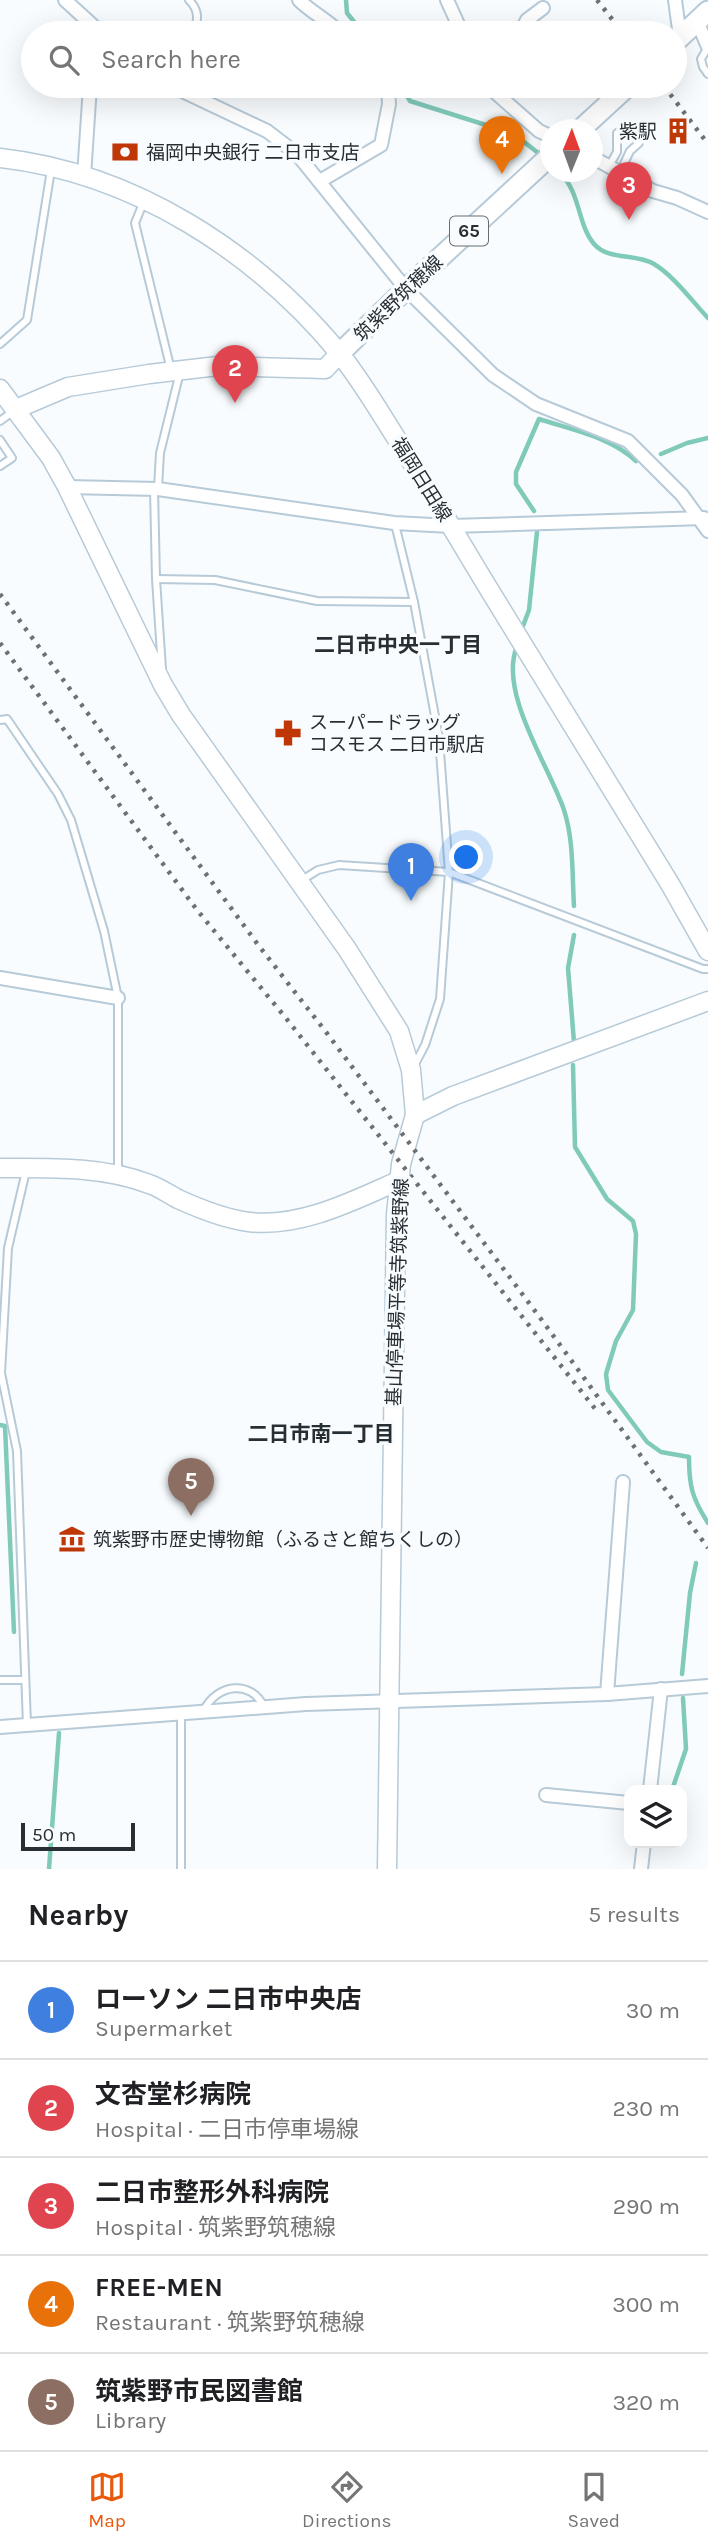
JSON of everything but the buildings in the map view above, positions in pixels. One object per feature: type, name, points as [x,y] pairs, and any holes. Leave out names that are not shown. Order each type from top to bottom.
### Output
[{"type":"main road","points":[[687,30],[702,16]]},
{"type":"main road","points":[[592,119],[615,98]]},
{"type":"main road","name":"福岡日田線","points":[[0,158],[84,176],[144,200],[212,237],[255,269],[340,354],[369,395],[451,526],[670,884],[708,951]]},
{"type":"main road","name":"筑紫野筑穂線","points":[[340,354],[406,289],[540,166]]},
{"type":"main road","points":[[16,409],[68,387],[218,366],[325,369],[340,354]]},
{"type":"main road","name":"基山停車場平等寺筑紫野線","points":[[0,389],[51,458],[67,486],[163,685],[228,785],[347,949],[398,1031],[411,1070],[415,1115],[398,1181],[387,1869]]},
{"type":"main road","points":[[415,1115],[453,1096],[708,1001]]},
{"type":"main road","points":[[0,1168],[118,1175],[150,1184],[217,1214],[250,1222],[308,1217],[398,1181]]},
{"type":"street","points":[[65,0],[88,21]]},
{"type":"street","points":[[299,0],[312,13],[326,21]]},
{"type":"street","points":[[447,0],[457,21]]},
{"type":"street","points":[[675,0],[677,21]]},
{"type":"street","points":[[526,21],[543,8]]},
{"type":"street","points":[[702,16],[708,47]]},
{"type":"street","points":[[84,176],[89,98]]},
{"type":"street","points":[[197,98],[267,131],[297,155],[406,289],[493,376],[536,404],[628,441],[703,518],[708,531]]},
{"type":"street","points":[[320,181],[381,145],[389,98]]},
{"type":"street","points":[[502,98],[540,131]]},
{"type":"street","points":[[603,163],[653,191],[708,212]]},
{"type":"street","points":[[67,486],[156,489],[394,523],[451,526],[703,518]]},
{"type":"street","points":[[0,978],[118,998]]},
{"type":"street","points":[[607,1694],[623,1482]]},
{"type":"street","points":[[0,1727],[264,1707],[390,1700],[607,1694],[708,1686]]},
{"type":"street","points":[[650,1785],[661,1689]]},
{"type":"street","points":[[546,1795],[624,1803]]},
{"type":"street","points":[[641,1869],[643,1848]]},
{"type":"lane","points":[[189,0],[197,10],[196,21]]},
{"type":"lane","points":[[708,47],[701,59],[708,74]]},
{"type":"lane","points":[[627,127],[634,128],[639,134],[639,143],[614,169],[617,133],[627,127]]},
{"type":"lane","points":[[0,344],[27,320],[52,168]]},
{"type":"lane","points":[[144,200],[135,223],[176,371],[156,489],[156,579],[163,685]]},
{"type":"lane","points":[[0,421],[16,409]]},
{"type":"lane","points":[[0,440],[12,458],[0,466]]},
{"type":"lane","points":[[394,523],[414,602],[439,738],[449,872],[440,999],[425,1045],[411,1070]]},
{"type":"lane","points":[[156,579],[215,580],[317,601],[414,602]]},
{"type":"lane","points":[[0,720],[7,719],[58,794],[71,820],[104,931],[118,998],[118,1175]]},
{"type":"lane","points":[[298,883],[318,870],[339,865],[449,872],[708,969]]},
{"type":"lane","points":[[27,1168],[8,1248],[1,1373],[17,1451],[27,1725]]},
{"type":"lane","points":[[0,1680],[24,1680]]},
{"type":"lane","points":[[204,1712],[212,1697],[227,1689],[251,1691],[261,1699],[264,1707]]},
{"type":"lane","points":[[181,1713],[181,1869]]},
{"type":"waterway","points":[[346,0],[347,13],[353,21]]},
{"type":"waterway","points":[[408,98],[410,101],[514,134],[540,154]]},
{"type":"waterway","points":[[567,182],[584,227],[594,244],[607,253],[654,264],[676,282],[708,318]]},
{"type":"waterway","points":[[534,511],[516,484],[516,472],[539,419],[603,440],[636,461]]},
{"type":"waterway","points":[[661,454],[708,438]]},
{"type":"waterway","points":[[523,626],[529,610],[537,532]]},
{"type":"waterway","points":[[516,649],[513,667],[520,709],[557,792],[567,822],[574,906]]},
{"type":"waterway","points":[[574,935],[568,968],[574,1042]]},
{"type":"waterway","points":[[573,1065],[575,1147],[607,1199],[633,1221],[636,1234],[633,1310],[616,1341],[606,1374],[608,1390],[647,1442],[661,1452],[689,1457],[692,1492],[708,1523]]},
{"type":"waterway","points":[[0,1425],[5,1426],[14,1632]]},
{"type":"waterway","points":[[682,1674],[690,1593],[696,1563]]},
{"type":"waterway","points":[[674,1785],[686,1749],[683,1698]]},
{"type":"waterway","points":[[49,1869],[59,1733]]},
{"type":"railway","points":[[597,0],[614,21]]},
{"type":"railway","points":[[673,98],[708,144]]},
{"type":"railway","points":[[0,594],[259,946],[544,1323],[708,1548]]},
{"type":"railway","points":[[0,643],[197,910],[596,1410]]},
{"type":"place","name":"紫駅","points":[[678,131]]},
{"type":"place","name":"福岡中央銀行 二日市支店","points":[[125,152]]},
{"type":"place","name":"FREE-MEN","points":[[502,174]]},
{"type":"place","name":"二日市整形外科病院","points":[[629,220]]},
{"type":"place","name":"文杏堂杉病院","points":[[235,403]]},
{"type":"place","name":"スーパードラッグ コスモス 二日市駅店","points":[[288,733]]},
{"type":"place","name":"ローソン 二日市中央店","points":[[411,901]]},
{"type":"place","name":"筑紫野市民図書館","points":[[191,1516]]},
{"type":"place","name":"筑紫野市歴史博物館（ふるさと館ちくしの）","points":[[72,1539]]},
{"type":"district","name":"二日市中央一丁目","points":[[398,645]]},
{"type":"district","name":"二日市南一丁目","points":[[321,1434]]}]
